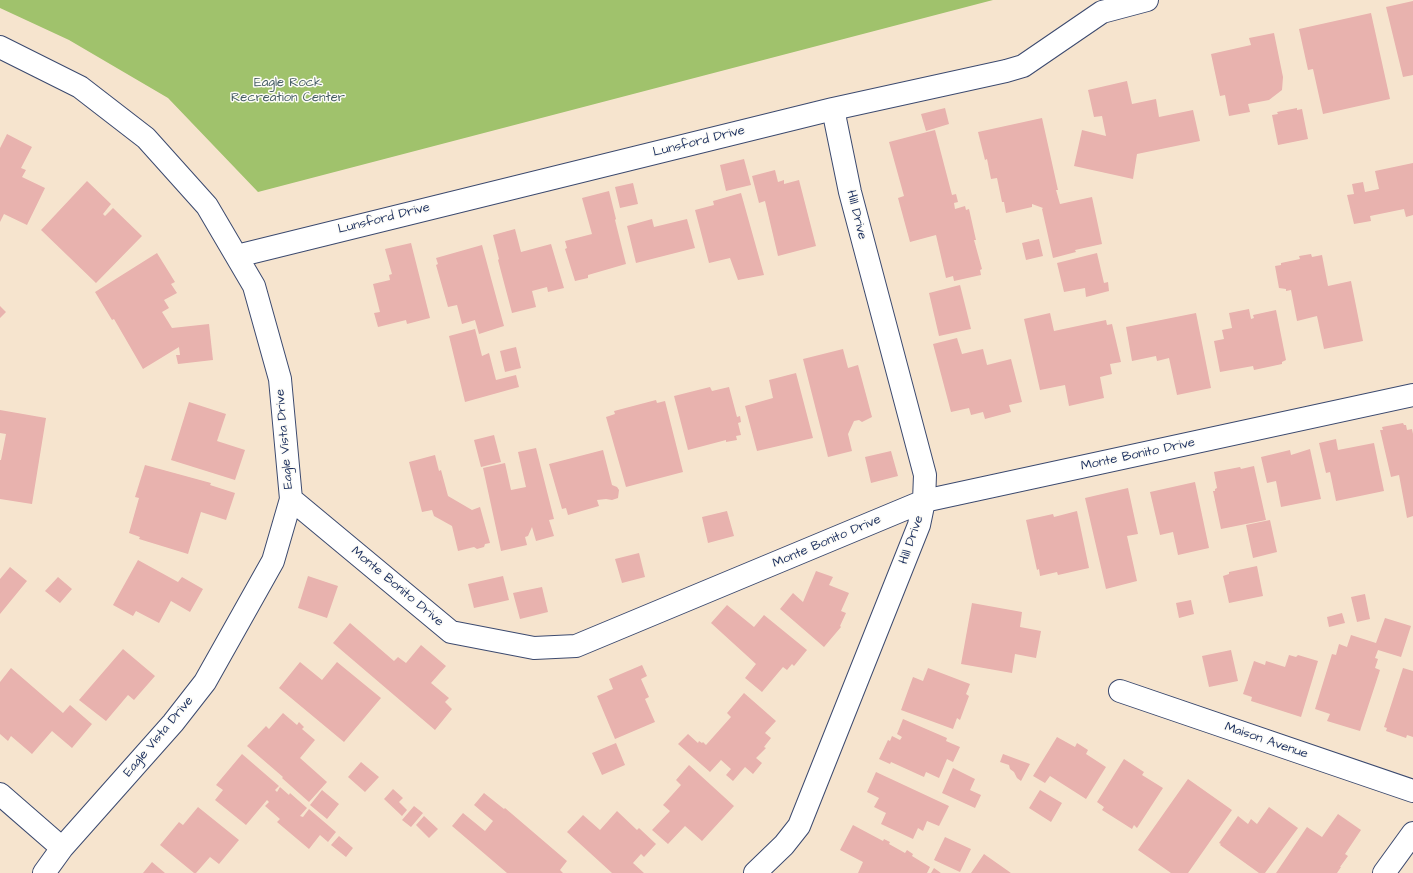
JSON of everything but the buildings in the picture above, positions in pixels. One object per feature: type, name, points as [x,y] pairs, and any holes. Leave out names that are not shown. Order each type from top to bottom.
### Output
[{"type":"street","name":"Lunsford Drive","points":[[237,256],[833,109],[1006,72],[1023,66],[1102,12],[1147,0]]},
{"type":"street","name":"Eagle Vista Drive","points":[[0,48],[80,87],[146,138],[207,206],[254,286],[280,379],[291,499],[273,562],[205,682],[173,723],[62,848],[44,873]]},
{"type":"street","name":"Hill Drive","points":[[761,872],[799,826],[919,525],[924,501],[925,475],[850,192],[833,109]]},
{"type":"street","name":"Monte Bonito Drive","points":[[291,499],[451,632],[534,648],[576,646],[924,501],[1413,395]]},
{"type":"street","name":"Maison Avenue","points":[[1120,691],[1413,791]]},
{"type":"street","points":[[0,794],[62,848]]},
{"type":"street","points":[[1384,873],[1413,833]]},
{"type":"green space","name":"Eagle Rock Recreation Center","points":[[0,0],[993,0],[258,192],[168,98],[69,40],[0,8]]}]
